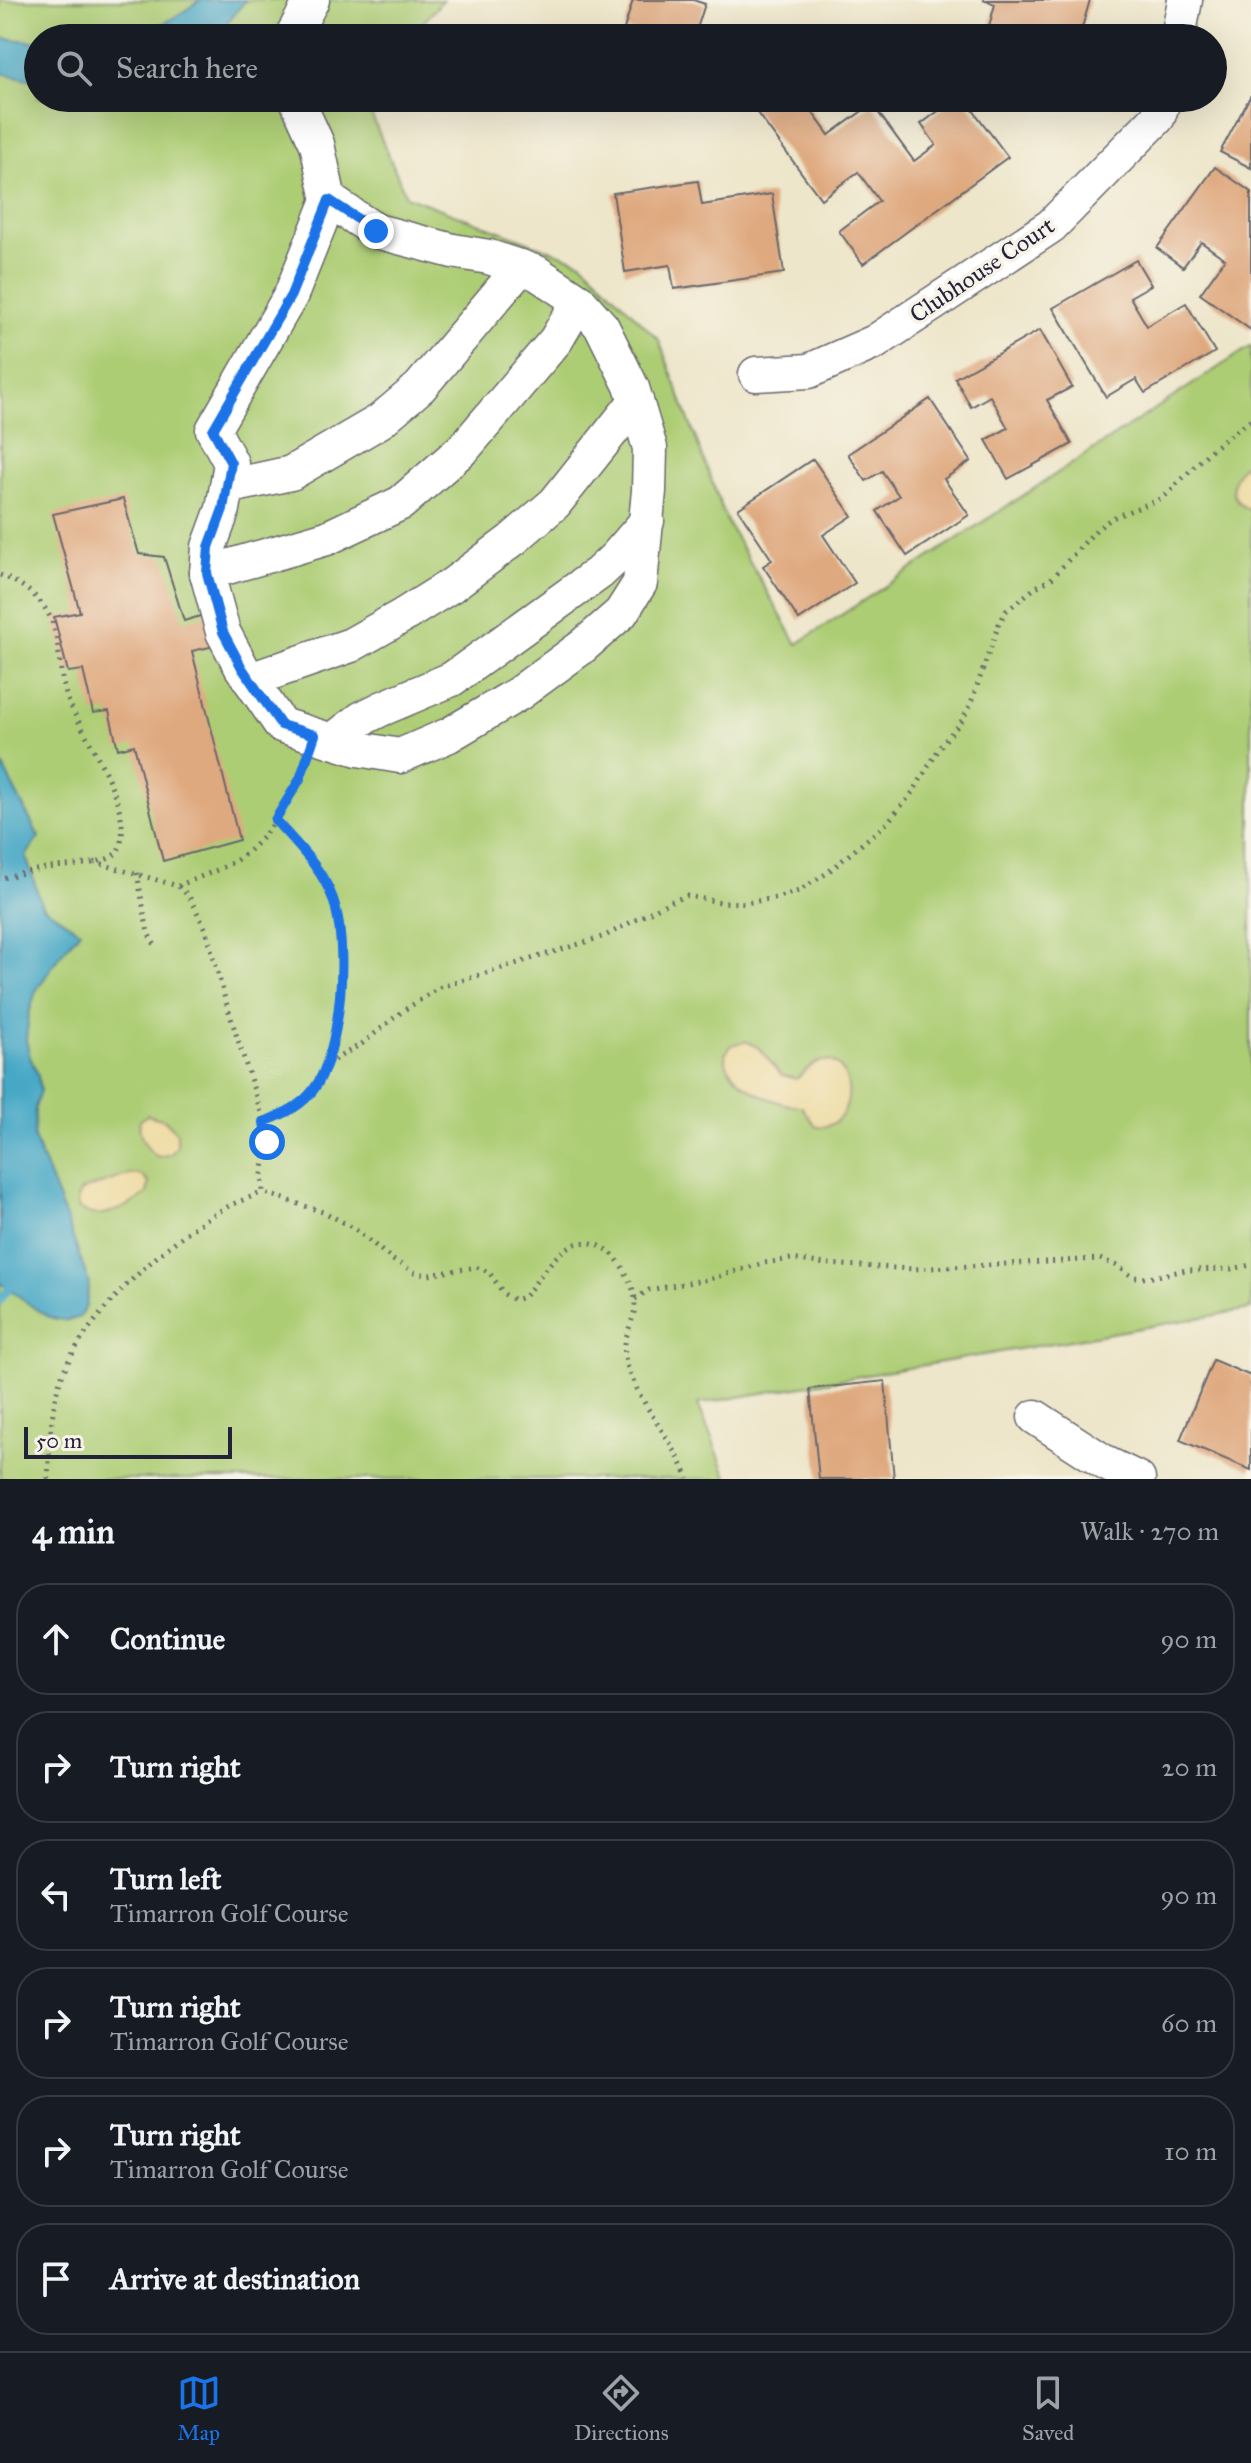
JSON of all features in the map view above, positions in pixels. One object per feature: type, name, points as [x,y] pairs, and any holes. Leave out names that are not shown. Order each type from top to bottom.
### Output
[{"type":"street","points":[[301,24],[312,0]]},
{"type":"street","points":[[1181,24],[1185,0]]},
{"type":"street","points":[[302,112],[317,144],[329,200],[291,295],[213,430],[231,463],[223,509],[209,547],[207,573],[223,632],[250,680],[281,725],[358,749],[400,756],[449,735],[518,694],[582,647],[621,613],[640,583],[647,521],[650,448],[636,401],[602,327],[579,301],[552,281],[521,267],[376,231],[329,200]]},
{"type":"street","name":"Clubhouse Court","points":[[756,374],[809,371],[875,342],[1051,226],[1160,112]]},
{"type":"street","points":[[227,487],[291,473],[380,421],[420,387],[521,267]]},
{"type":"street","points":[[207,573],[327,538],[401,503],[464,448],[556,340],[579,301]]},
{"type":"street","points":[[250,680],[351,645],[452,585],[555,503],[636,401]]},
{"type":"street","points":[[324,738],[452,679],[599,573],[647,521]]},
{"type":"street","points":[[1035,1417],[1107,1464],[1138,1479]]},
{"type":"path","points":[[327,1064],[363,1043],[404,1010],[441,987],[605,936],[669,902],[687,896],[745,903],[776,898],[799,891],[827,873],[887,823],[913,792],[942,744],[961,722],[1006,611],[1051,579],[1096,530],[1112,518],[1163,498],[1212,449],[1251,420]]},
{"type":"path","points":[[0,575],[22,584],[50,617],[67,698],[117,797],[121,821],[117,852],[106,860],[46,868],[0,879]]},
{"type":"path","points":[[178,886],[235,860],[264,834],[324,738]]},
{"type":"path","points":[[264,1122],[287,1113],[301,1103],[315,1088],[327,1064],[339,1017],[341,964],[333,898],[323,878],[275,820]]},
{"type":"path","points":[[94,862],[178,886],[189,896],[206,930],[264,1122],[267,1142],[263,1192]]},
{"type":"path","points":[[137,873],[148,933],[157,949]]},
{"type":"path","points":[[48,1479],[51,1434],[60,1381],[85,1334],[127,1284],[181,1239],[229,1206],[263,1192],[326,1213],[355,1229],[393,1260],[414,1272],[429,1275],[476,1267],[489,1272],[504,1294],[515,1300],[524,1297],[566,1248],[579,1242],[590,1242],[608,1250],[616,1258],[635,1299],[623,1348],[626,1363],[639,1394],[688,1479]]},
{"type":"path","points":[[635,1299],[649,1290],[791,1259],[913,1269],[1100,1259],[1118,1266],[1133,1277],[1148,1278],[1186,1270],[1231,1269],[1251,1265]]},
{"type":"green space","points":[[0,0],[443,0],[422,24],[24,24],[24,112],[370,112],[406,196],[582,262],[659,340],[727,522],[797,644],[1251,346],[1251,1309],[698,1404],[728,1479],[0,1479]]},
{"type":"sand","points":[[1251,459],[1251,511],[1237,500],[1233,486],[1238,472]]},
{"type":"sand","points":[[746,1041],[759,1048],[781,1075],[796,1079],[816,1063],[829,1061],[839,1066],[846,1077],[848,1090],[847,1104],[841,1116],[831,1124],[816,1127],[801,1106],[766,1097],[742,1083],[727,1064],[725,1054],[732,1045]]},
{"type":"sand","points":[[147,1115],[165,1120],[177,1133],[177,1146],[171,1154],[158,1157],[146,1146],[139,1125]]},
{"type":"sand","points":[[130,1174],[141,1175],[149,1183],[147,1193],[105,1214],[87,1213],[79,1209],[77,1199],[83,1190]]},
{"type":"water","points":[[200,0],[246,0],[226,24],[162,24]]},
{"type":"water","points":[[0,38],[24,41],[24,78],[0,73]]},
{"type":"water","points":[[0,761],[39,837],[26,856],[42,906],[80,931],[36,991],[26,1040],[40,1090],[35,1109],[34,1138],[89,1283],[86,1306],[80,1317],[68,1320],[47,1316],[0,1283]]},
{"type":"building","points":[[633,0],[693,0],[705,4],[699,24],[626,24]]},
{"type":"building","points":[[983,0],[1090,0],[1083,24],[990,24],[995,4]]},
{"type":"building","points":[[1251,95],[1251,168],[1220,152]]},
{"type":"building","points":[[756,112],[812,112],[829,135],[861,112],[878,112],[914,161],[936,145],[921,124],[937,112],[974,112],[1008,157],[863,264],[839,231],[879,201],[858,172],[821,199]]},
{"type":"building","points":[[1215,167],[1251,192],[1251,330],[1200,294],[1225,259],[1201,242],[1183,267],[1157,248]]},
{"type":"building","points":[[698,181],[702,205],[772,194],[784,273],[674,289],[670,265],[625,272],[613,193]]},
{"type":"building","points":[[1136,260],[1151,285],[1130,297],[1147,326],[1186,303],[1215,352],[1145,393],[1136,379],[1106,397],[1053,308]]},
{"type":"building","points":[[1040,330],[1072,387],[1047,400],[1072,444],[1008,479],[986,440],[1008,428],[990,396],[971,407],[955,378]]},
{"type":"building","points":[[930,399],[971,461],[944,479],[969,515],[907,556],[877,511],[899,496],[882,471],[866,481],[848,454]]},
{"type":"building","points":[[813,459],[852,516],[823,535],[855,583],[799,620],[763,566],[772,560],[738,509]]},
{"type":"building","points":[[123,499],[139,554],[164,557],[184,621],[210,613],[219,645],[192,651],[239,840],[163,861],[134,745],[118,749],[109,711],[93,713],[83,670],[68,672],[54,617],[80,612],[53,514]]},
{"type":"building","points":[[1213,1360],[1251,1376],[1251,1470],[1180,1440]]},
{"type":"building","points":[[885,1381],[894,1479],[819,1479],[810,1389]]},
{"type":"waterway","points":[[0,1301],[9,1288],[9,1278]]},
{"type":"route","points":[[267,1142],[264,1122],[287,1113],[301,1103],[315,1088],[327,1064],[339,1017],[340,940],[333,898],[323,878],[275,820],[300,779],[315,735],[281,725],[242,668],[223,632],[215,606],[207,573],[209,547],[223,509],[231,463],[213,430],[291,295],[329,200],[376,231]]}]
